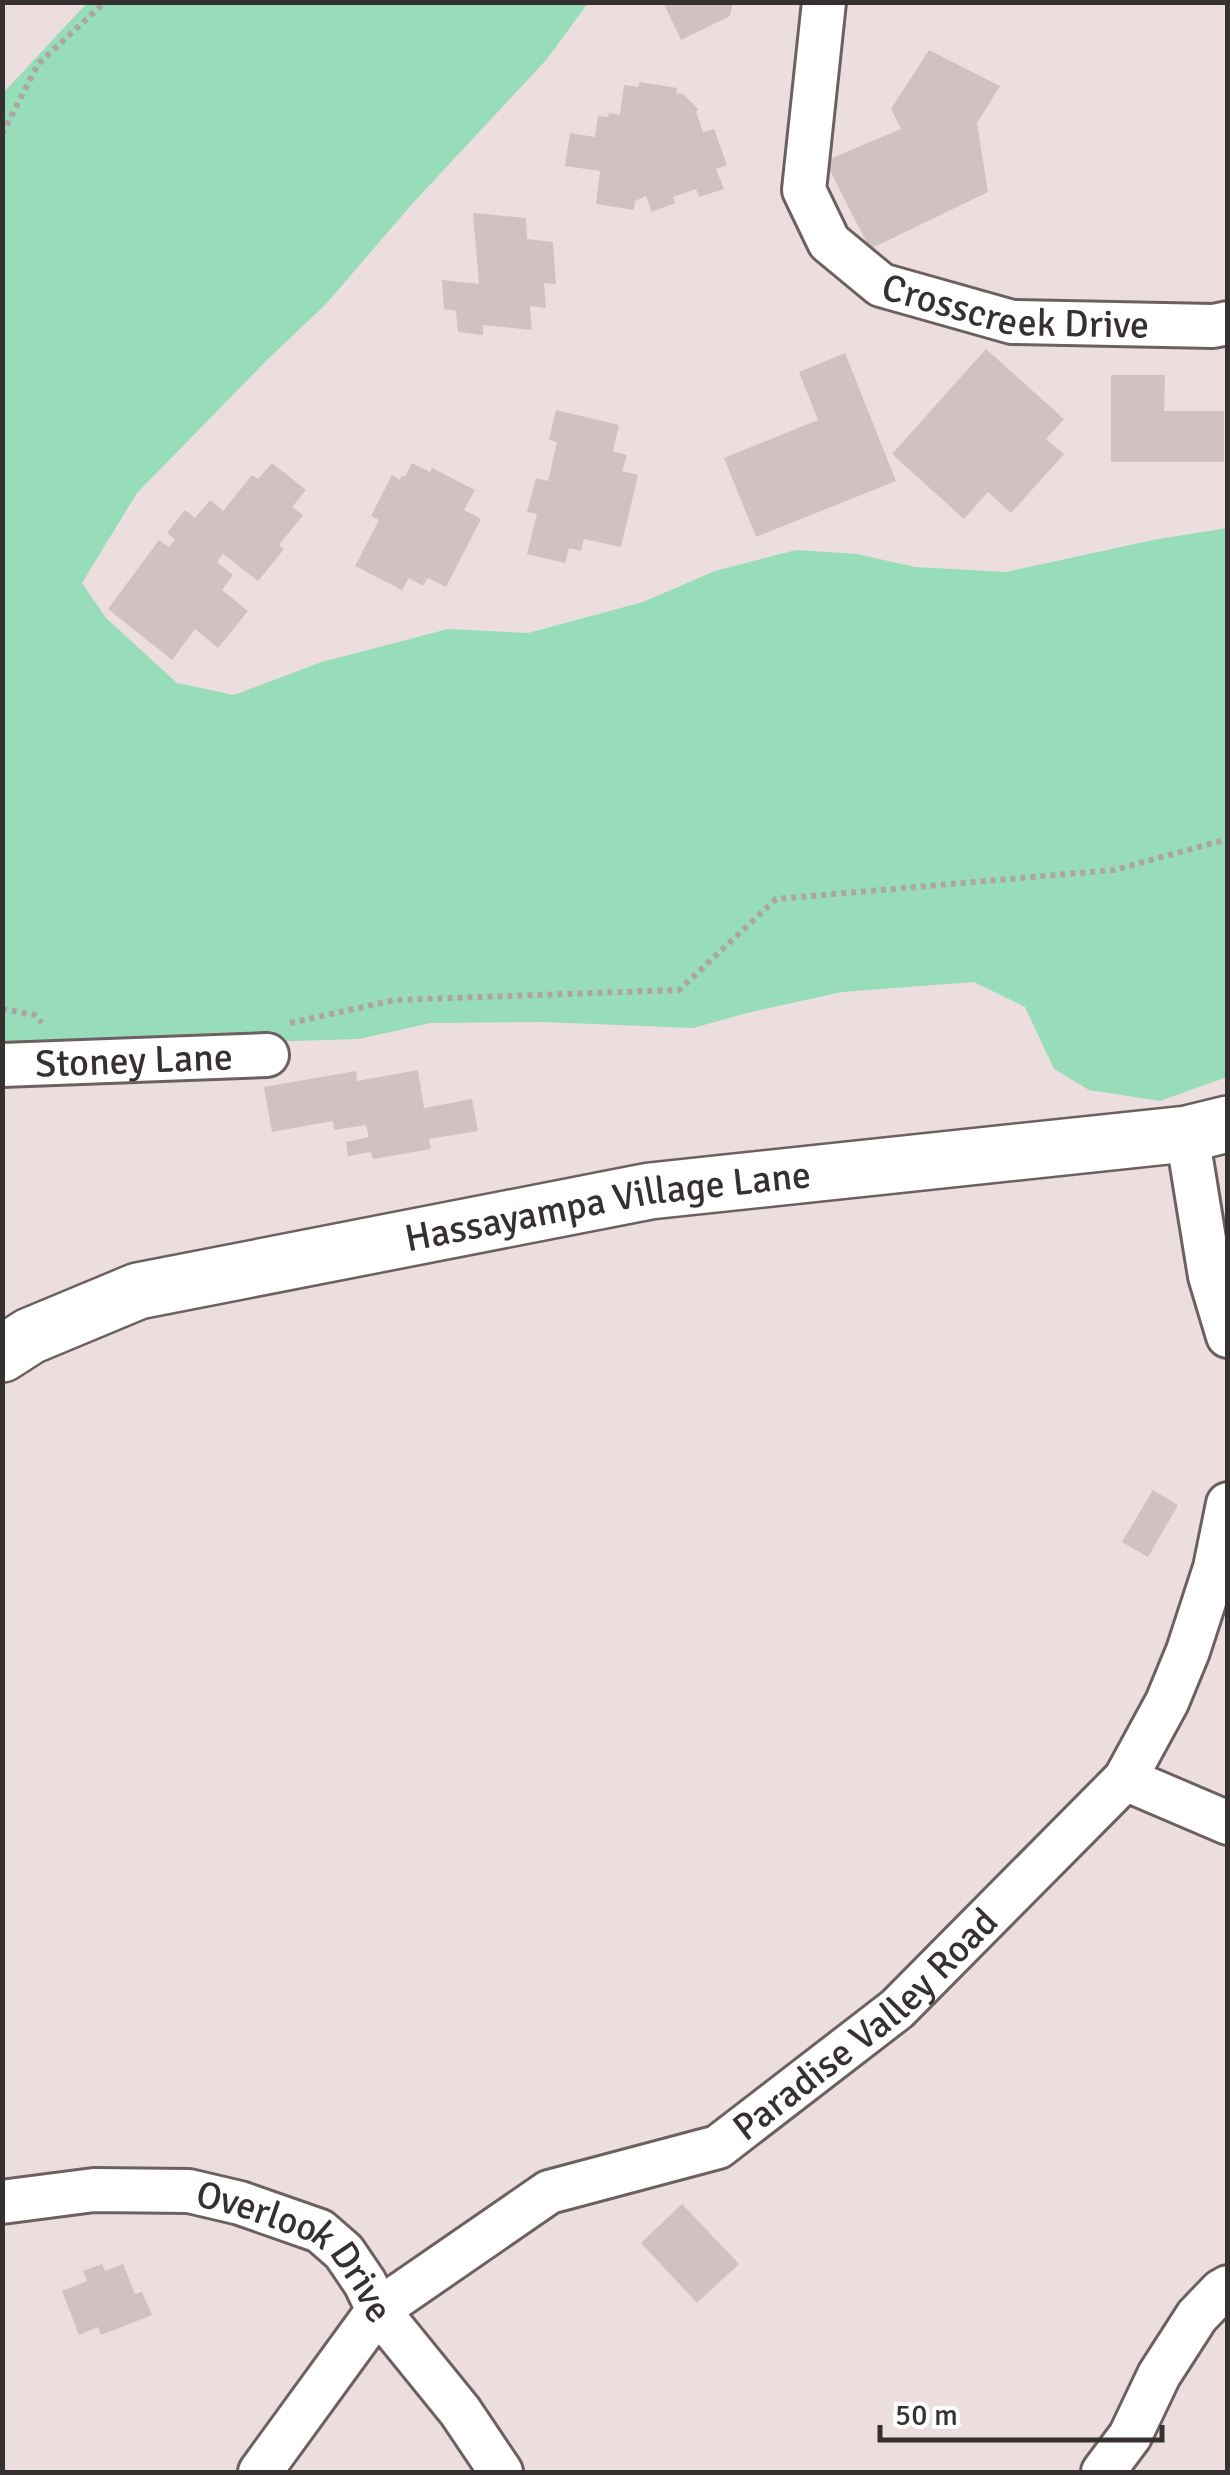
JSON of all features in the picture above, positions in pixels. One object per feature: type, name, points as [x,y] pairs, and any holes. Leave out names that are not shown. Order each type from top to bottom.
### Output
[{"type":"street","name":"Crosscreek Drive","points":[[824,2],[804,190],[829,242],[881,285],[1012,322],[1213,326],[1228,323]]},
{"type":"street","name":"Stoney Lane","points":[[2,1065],[267,1055]]},
{"type":"street","points":[[1207,1129],[1210,1276],[1228,1336]]},
{"type":"street","name":"Hassayampa Village Lane","points":[[2,1354],[30,1336],[138,1292],[650,1191],[1207,1129]]},
{"type":"street","name":"Paradise Valley Road","points":[[260,2472],[378,2310],[549,2192],[718,2147],[897,2010],[1125,1779],[1167,1702],[1188,1651],[1216,1568],[1227,1506]]},
{"type":"street","points":[[1125,1779],[1228,1823]]},
{"type":"street","name":"Overlook Drive","points":[[2,2202],[94,2190],[189,2191],[240,2203],[320,2231],[344,2252],[378,2310],[460,2411],[501,2472]]},
{"type":"street","points":[[1102,2472],[1130,2436],[1159,2375],[1196,2316],[1228,2287]]},
{"type":"path","points":[[2,134],[38,64],[104,2]]},
{"type":"path","points":[[396,1000],[679,990],[776,899],[1114,870],[1228,838]]},
{"type":"green space","points":[[87,3],[588,3],[547,59],[412,204],[326,304],[137,493],[82,583],[106,618],[177,683],[234,695],[322,662],[448,629],[528,633],[643,602],[715,571],[796,550],[857,554],[915,567],[1006,572],[1227,528],[1227,1077],[1160,1101],[1089,1090],[1054,1069],[1025,1007],[974,982],[842,992],[693,1028],[544,1022],[431,1023],[359,1039],[3,1050],[3,93]]},
{"type":"building","points":[[663,2],[733,2],[730,16],[681,40]]},
{"type":"building","points":[[929,50],[1000,86],[977,123],[988,192],[870,249],[825,161],[901,129],[891,109]]},
{"type":"building","points":[[640,82],[677,88],[676,93],[683,94],[698,109],[703,132],[714,129],[727,165],[716,169],[724,189],[699,197],[696,189],[673,197],[675,203],[652,212],[646,196],[635,201],[634,210],[596,204],[600,171],[565,166],[570,133],[595,137],[598,116],[620,115],[624,85],[638,87]]},
{"type":"building","points":[[473,213],[526,218],[527,239],[553,242],[556,284],[544,283],[546,308],[530,306],[532,330],[483,325],[483,335],[458,332],[456,311],[444,309],[442,280],[479,284]]},
{"type":"building","points":[[986,349],[1064,419],[1046,439],[1064,454],[1011,513],[988,492],[964,519],[892,454]]},
{"type":"building","points":[[845,353],[896,481],[756,537],[724,458],[818,420],[799,372]]},
{"type":"building","points":[[1111,375],[1165,375],[1164,411],[1224,411],[1224,462],[1111,462]]},
{"type":"building","points":[[556,410],[619,425],[613,451],[627,455],[622,471],[638,475],[621,547],[584,539],[581,551],[569,548],[565,563],[527,554],[537,514],[527,512],[536,478],[548,481],[557,442],[549,440]]},
{"type":"building","points":[[272,463],[306,490],[292,507],[303,515],[279,545],[284,549],[258,581],[223,554],[217,562],[233,575],[222,590],[248,611],[218,648],[195,629],[172,660],[108,609],[159,540],[169,547],[175,539],[167,533],[185,510],[195,518],[210,500],[223,511],[252,475],[258,479]]},
{"type":"building","points":[[412,463],[430,472],[432,468],[475,490],[464,510],[481,519],[446,587],[428,578],[423,586],[409,578],[402,590],[355,566],[379,520],[371,516],[392,475],[400,480],[402,475],[405,477]]},
{"type":"building","points":[[418,1070],[424,1108],[472,1099],[478,1131],[429,1139],[431,1149],[373,1159],[371,1152],[348,1156],[346,1142],[369,1137],[366,1125],[334,1130],[333,1121],[272,1132],[264,1087],[356,1071],[357,1081]]},
{"type":"building","points":[[1153,1490],[1178,1505],[1148,1557],[1122,1542]]},
{"type":"building","points":[[682,2204],[739,2264],[697,2303],[641,2243]]},
{"type":"building","points":[[102,2264],[105,2271],[123,2264],[135,2294],[142,2292],[152,2315],[101,2335],[98,2327],[79,2335],[62,2291],[87,2281],[83,2271]]}]
